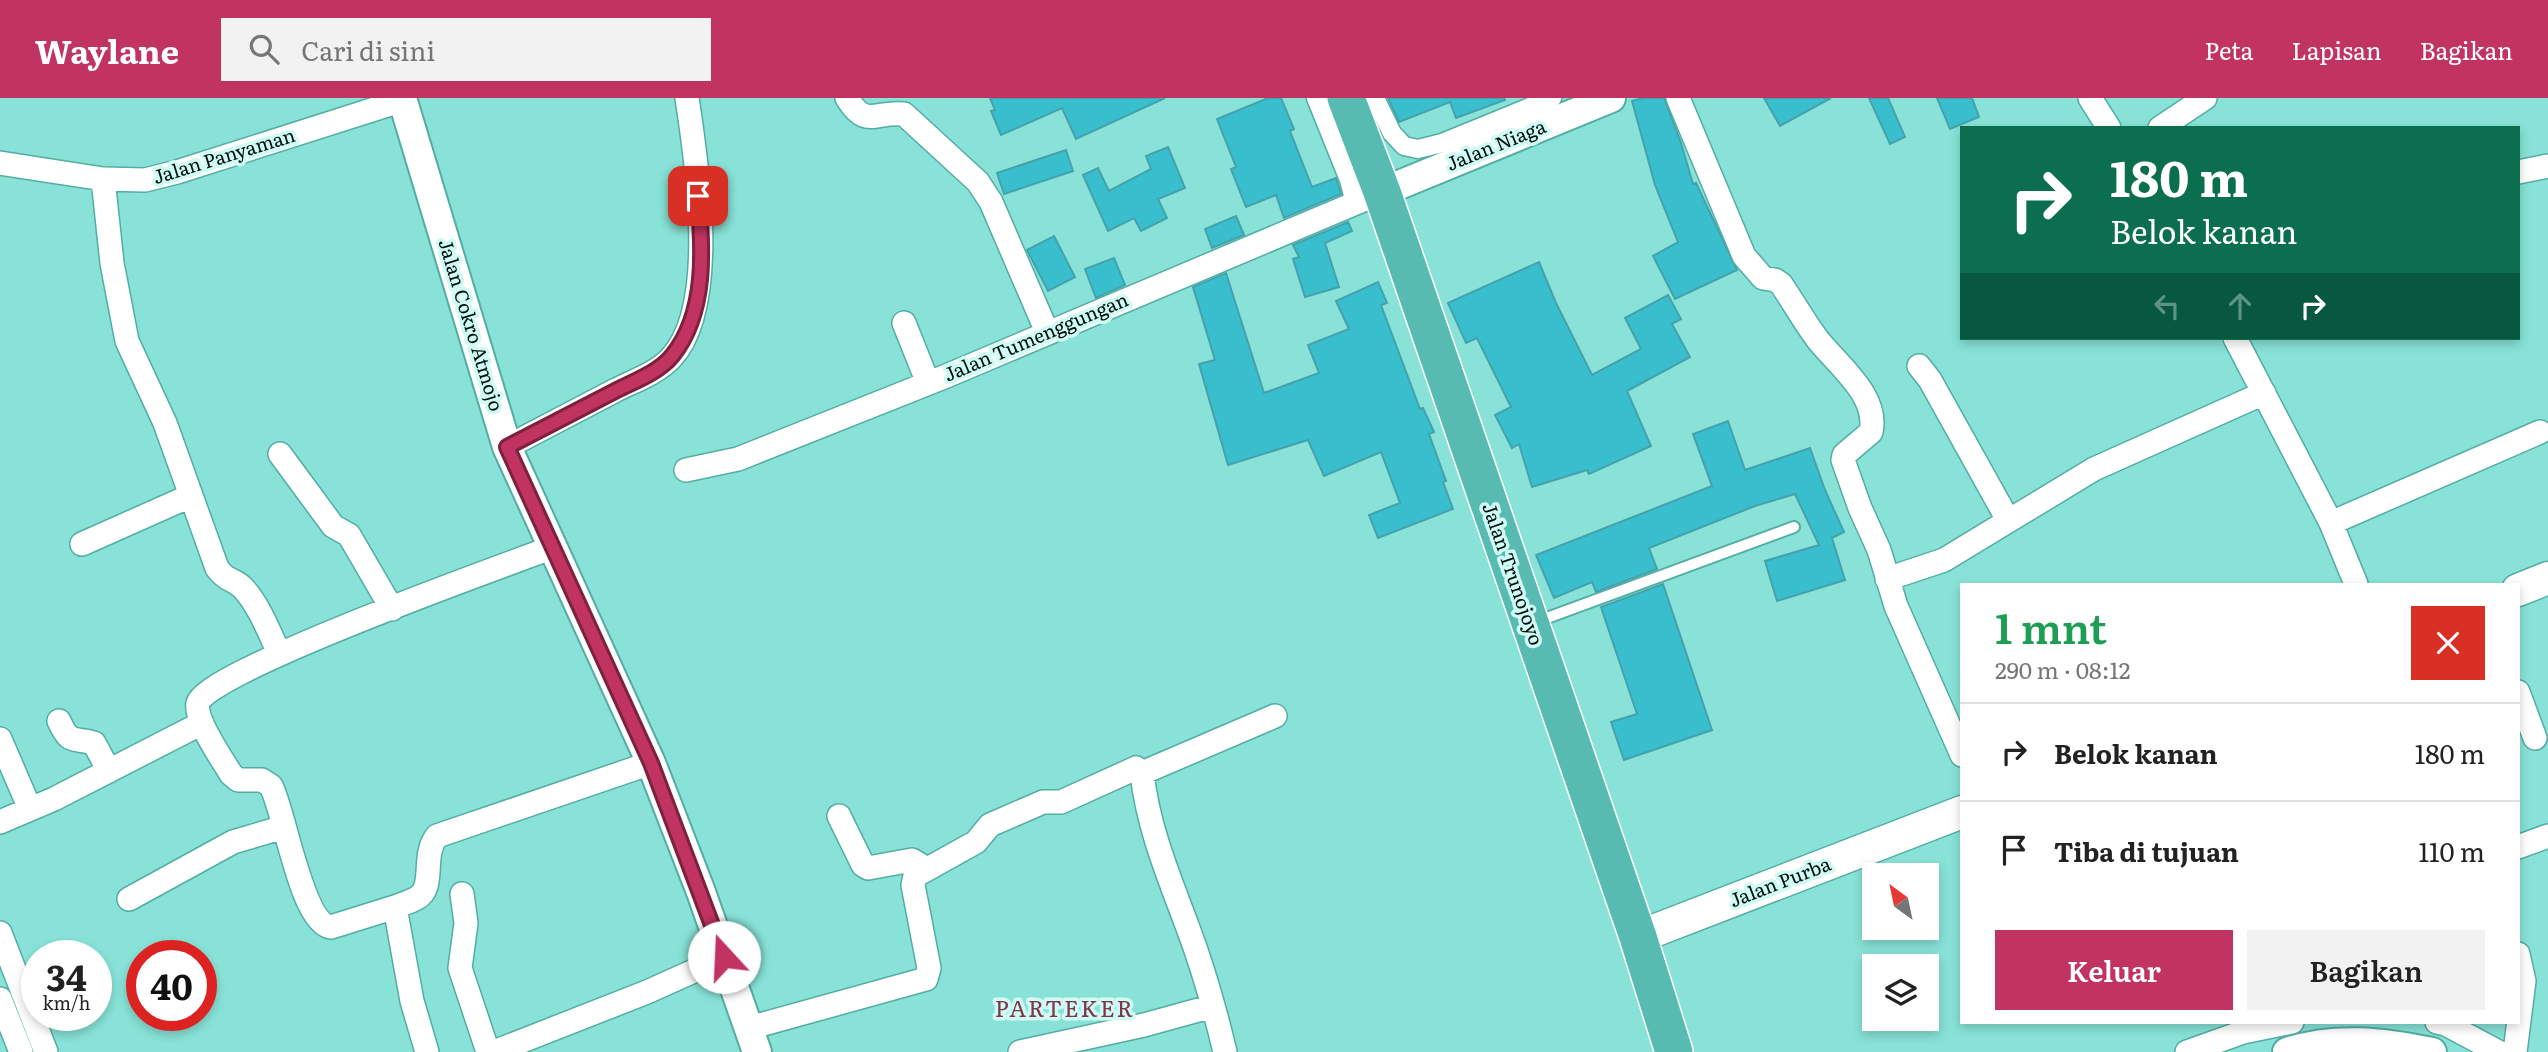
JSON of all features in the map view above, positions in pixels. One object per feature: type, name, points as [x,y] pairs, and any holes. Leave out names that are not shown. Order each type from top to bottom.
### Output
[{"type":"highway","name":"Jalan Trunojoyo","points":[[1346,98],[1368,198],[1530,624],[1638,937],[1674,1052]]},
{"type":"main road","points":[[2520,589],[2548,578]]},
{"type":"main road","name":"Jalan Purba","points":[[1638,937],[1960,813]]},
{"type":"street","points":[[507,447],[649,373],[671,358],[683,338],[696,307],[702,243],[688,98]]},
{"type":"street","points":[[847,98],[855,112],[862,116],[904,114],[978,182],[991,202],[1047,332]]},
{"type":"street","points":[[1316,98],[1368,198]]},
{"type":"street","points":[[1375,98],[1392,133],[1404,146],[1418,149],[1442,143],[1552,98]]},
{"type":"street","name":"Jalan Niaga","points":[[1368,198],[1611,98]]},
{"type":"street","points":[[1678,98],[1744,256],[1763,278],[1775,280],[1782,285],[1816,337],[1849,372],[1873,415],[1871,432],[1844,455],[1843,460],[1879,550],[1896,606],[1960,750]]},
{"type":"street","points":[[2090,98],[2108,126]]},
{"type":"street","points":[[2163,126],[2205,98]]},
{"type":"street","name":"Jalan Cokro Atmojo","points":[[402,99],[507,447],[651,763],[753,1040]]},
{"type":"street","name":"Jalan Panyaman","points":[[0,163],[103,179],[145,180],[402,99]]},
{"type":"street","points":[[2520,172],[2548,166]]},
{"type":"street","points":[[103,179],[112,263],[127,341],[164,423],[216,568],[225,579],[237,583],[251,598],[279,653]]},
{"type":"street","name":"Jalan Tumenggungan","points":[[687,470],[738,459],[928,383],[1368,198]]},
{"type":"street","points":[[904,323],[928,383]]},
{"type":"street","points":[[2236,340],[2330,523],[2356,583]]},
{"type":"street","points":[[1919,366],[1930,380],[2008,520]]},
{"type":"street","points":[[1887,579],[1944,560],[2094,468],[2264,393]]},
{"type":"street","points":[[2330,523],[2540,432]]},
{"type":"street","points":[[280,454],[333,526],[349,535],[392,609]]},
{"type":"street","points":[[82,544],[190,496]]},
{"type":"street","points":[[551,548],[279,653],[201,696],[197,705],[202,723],[231,774],[238,780],[262,780],[271,786],[310,904],[319,921],[331,927],[418,898],[428,885],[430,845],[437,836],[651,763]]},
{"type":"street","points":[[2520,697],[2535,738]]},
{"type":"street","points":[[1142,773],[1275,716]]},
{"type":"street","points":[[59,720],[66,736],[71,740],[94,743],[109,771]]},
{"type":"street","points":[[0,822],[109,771],[202,723]]},
{"type":"street","points":[[0,739],[30,809]]},
{"type":"street","points":[[753,1040],[926,979],[929,968],[913,880],[927,869],[976,842],[990,825],[1043,802],[1061,802],[1136,768],[1142,773],[1146,808],[1226,1052]]},
{"type":"street","points":[[839,816],[863,865],[868,868],[912,860],[927,869]]},
{"type":"street","points":[[129,899],[233,842],[284,827]]},
{"type":"street","points":[[2520,846],[2548,836]]},
{"type":"street","points":[[461,894],[466,923],[460,968],[488,1052]]},
{"type":"street","points":[[395,907],[412,1001],[427,1052]]},
{"type":"street","points":[[0,933],[46,1052]]},
{"type":"street","points":[[494,1052],[647,992],[724,957]]},
{"type":"street","points":[[2520,963],[2524,981],[2520,1013]]},
{"type":"street","points":[[0,999],[21,1052]]},
{"type":"street","points":[[1020,1052],[1144,1025],[1213,1006]]},
{"type":"street","points":[[2188,1052],[2244,1032],[2282,1024]]},
{"type":"street","points":[[2515,1052],[2519,1024]]},
{"type":"street","points":[[2287,1052],[2326,1043],[2442,1036],[2498,1052]]},
{"type":"lane","points":[[1530,624],[1794,527]]},
{"type":"building","points":[[990,98],[1165,98],[1076,139],[1062,108],[1001,135],[991,111],[995,110]]},
{"type":"building","points":[[1268,98],[1281,98],[1294,129],[1290,131],[1312,187],[1336,178],[1341,194],[1284,218],[1276,195],[1246,207],[1231,169],[1236,167],[1217,119]]},
{"type":"building","points":[[1388,98],[1505,100],[1456,118],[1450,102],[1399,122]]},
{"type":"building","points":[[1664,98],[1693,184],[1696,183],[1737,270],[1675,299],[1653,256],[1678,242],[1655,185],[1632,101]]},
{"type":"building","points":[[1764,98],[1831,98],[1780,126]]},
{"type":"building","points":[[1869,98],[1888,98],[1905,137],[1890,144]]},
{"type":"building","points":[[1937,98],[1972,98],[1979,117],[1950,129]]},
{"type":"building","points":[[1168,147],[1185,188],[1158,199],[1167,218],[1141,231],[1134,218],[1108,231],[1083,175],[1098,168],[1109,191],[1151,169],[1146,156]]},
{"type":"building","points":[[1066,150],[1073,171],[1004,194],[997,173]]},
{"type":"building","points":[[1236,216],[1244,235],[1212,248],[1205,229]]},
{"type":"building","points":[[1348,222],[1352,231],[1325,243],[1339,287],[1305,297],[1293,259],[1299,257],[1293,245]]},
{"type":"building","points":[[1054,236],[1075,277],[1048,291],[1027,250]]},
{"type":"building","points":[[1114,258],[1125,285],[1096,298],[1085,269]]},
{"type":"building","points":[[1539,262],[1592,375],[1641,349],[1625,318],[1668,295],[1681,319],[1672,324],[1690,357],[1627,391],[1651,446],[1589,474],[1587,470],[1532,487],[1519,444],[1512,448],[1495,415],[1511,407],[1477,338],[1466,343],[1448,303]]},
{"type":"building","points":[[1226,273],[1264,393],[1319,373],[1308,345],[1349,329],[1336,301],[1378,282],[1387,303],[1381,305],[1420,409],[1423,408],[1434,432],[1429,434],[1453,509],[1378,538],[1369,515],[1400,503],[1381,452],[1324,476],[1308,440],[1228,465],[1199,364],[1215,360],[1193,287]]},
{"type":"building","points":[[1728,421],[1745,470],[1810,448],[1844,532],[1832,538],[1845,580],[1777,601],[1765,561],[1819,545],[1795,494],[1755,506],[1649,548],[1657,569],[1596,592],[1592,582],[1554,598],[1536,555],[1712,486],[1693,434]]},
{"type":"building","points":[[1663,584],[1712,730],[1624,760],[1611,722],[1637,714],[1601,607]]},
{"type":"district","name":"PARTEKER","points":[[1065,1009]]},
{"type":"route","points":[[698,196],[702,243],[696,307],[671,358],[649,373],[507,447],[651,763],[724,957]]}]
